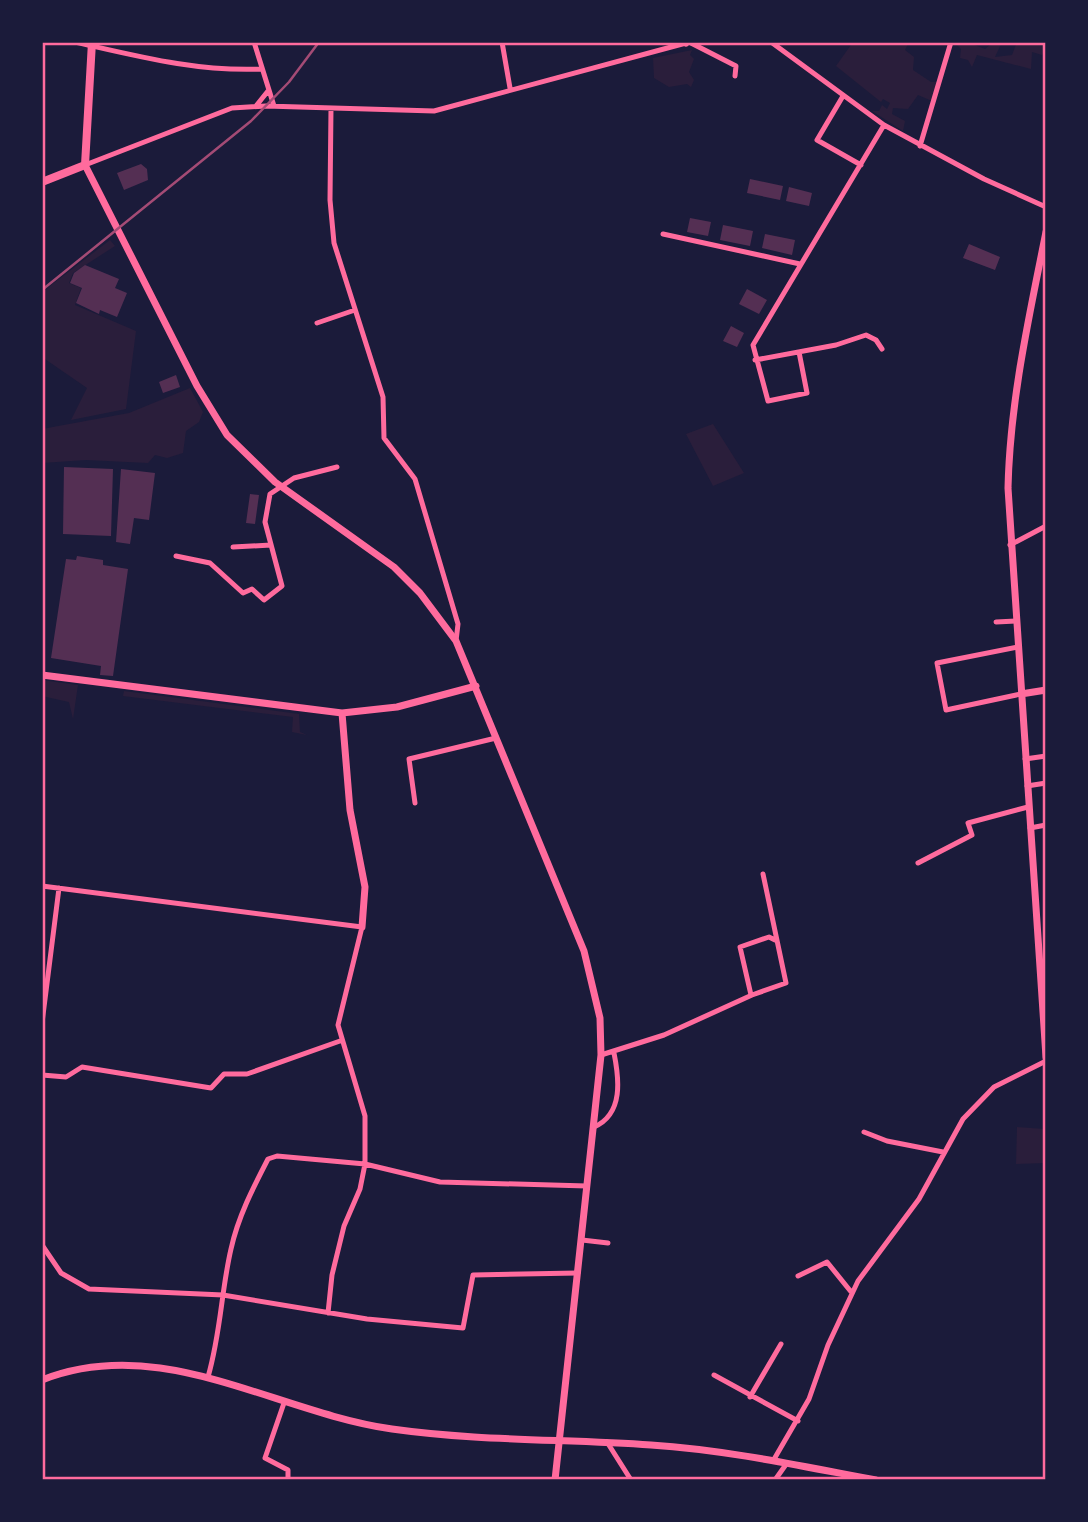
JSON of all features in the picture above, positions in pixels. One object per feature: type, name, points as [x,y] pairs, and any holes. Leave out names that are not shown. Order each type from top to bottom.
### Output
[{"type":"main road","points":[[42,182],[85,165],[92,43]]},
{"type":"street","points":[[75,42],[92,43],[174,64],[212,69],[262,69]]},
{"type":"street","points":[[254,42],[274,106]]},
{"type":"street","points":[[502,42],[510,88]]},
{"type":"street","points":[[555,1480],[601,1055],[600,1018],[584,951],[456,640],[431,606],[394,568],[279,486],[241,451],[216,420],[85,165],[222,112],[256,106],[434,110],[687,42],[736,66],[735,76]]},
{"type":"street","points":[[771,42],[884,125],[920,146],[1046,207]]},
{"type":"street","points":[[920,146],[951,42]]},
{"type":"street","points":[[256,106],[268,91]]},
{"type":"street","points":[[843,96],[817,140],[861,165]]},
{"type":"street","points":[[331,108],[329,159],[334,243],[383,397],[384,438],[415,479],[458,624],[456,640]]},
{"type":"street","points":[[799,352],[807,393],[768,401],[753,345],[884,125]]},
{"type":"street","points":[[772,1461],[798,1421],[852,1293],[887,1240],[919,1199],[963,1119],[986,1094],[1003,1081],[1046,1059],[1010,545],[1010,428],[1046,232]]},
{"type":"street","points":[[663,234],[800,264]]},
{"type":"street","points":[[317,323],[355,310]]},
{"type":"street","points":[[755,360],[866,335],[876,340],[882,349]]},
{"type":"street","points":[[176,556],[210,563],[243,593],[252,589],[264,600],[282,586],[265,522],[270,494],[294,478],[337,467]]},
{"type":"street","points":[[1010,545],[1046,526]]},
{"type":"street","points":[[233,547],[271,545]]},
{"type":"street","points":[[996,622],[1016,621]]},
{"type":"street","points":[[1018,648],[937,663],[946,710],[1046,690]]},
{"type":"street","points":[[42,675],[342,713],[397,707],[476,686]]},
{"type":"street","points":[[328,1313],[335,1263],[344,1226],[360,1189],[365,1164],[366,1116],[341,1041],[339,1014],[365,911],[365,887],[350,810],[342,713]]},
{"type":"street","points":[[415,803],[409,759],[496,738]]},
{"type":"street","points":[[1025,759],[1046,757]]},
{"type":"street","points":[[1027,786],[1046,783]]},
{"type":"street","points":[[918,863],[972,835],[968,823],[1028,807]]},
{"type":"street","points":[[1030,828],[1046,825]]},
{"type":"street","points":[[601,1055],[614,1053],[683,1027],[751,995],[786,983],[763,874]]},
{"type":"street","points":[[42,886],[362,927]]},
{"type":"street","points":[[42,1023],[59,888]]},
{"type":"street","points":[[751,995],[740,947],[769,937],[775,940]]},
{"type":"street","points":[[42,1075],[66,1077],[82,1067],[211,1088],[224,1074],[247,1074],[341,1041]]},
{"type":"street","points":[[594,1127],[607,1118],[615,1103],[619,1079],[614,1053]]},
{"type":"street","points":[[864,1132],[887,1141],[943,1152]]},
{"type":"street","points":[[208,1377],[219,1337],[231,1247],[246,1202],[268,1159],[277,1156],[365,1164],[440,1182],[588,1185]]},
{"type":"street","points":[[582,1240],[608,1243]]},
{"type":"street","points":[[42,1245],[61,1273],[89,1289],[223,1294],[328,1313],[463,1328],[473,1275],[578,1273]]},
{"type":"street","points":[[798,1276],[827,1262],[852,1293]]},
{"type":"street","points":[[750,1397],[781,1344]]},
{"type":"street","points":[[42,1380],[85,1368],[129,1364],[170,1367],[334,1419],[392,1429],[664,1446],[787,1463],[876,1480]]},
{"type":"street","points":[[714,1375],[798,1421]]},
{"type":"street","points":[[284,1403],[265,1458],[288,1470],[288,1480]]},
{"type":"street","points":[[607,1442],[631,1480]]},
{"type":"street","points":[[775,1480],[787,1463]]},
{"type":"shaded area","points":[[853,42],[909,42],[905,50],[914,57],[913,70],[931,82],[938,82],[932,101],[918,95],[908,109],[893,108],[892,114],[905,121],[903,131],[872,111],[879,111],[882,105],[887,109],[890,103],[883,99],[881,102],[836,66]]},
{"type":"shaded area","points":[[967,42],[985,49],[994,42],[1002,42],[995,57],[1012,55],[1017,42],[1046,46],[1046,50],[1042,55],[1032,52],[1031,69],[977,55],[972,67],[968,60],[960,58],[961,49],[955,43]]},
{"type":"shaded area","points":[[692,50],[690,55],[694,59],[689,72],[694,80],[691,87],[687,84],[669,87],[654,78],[653,58]]},
{"type":"shaded area","points":[[110,240],[115,246],[73,273],[69,283],[81,288],[75,305],[136,331],[126,409],[71,420],[87,388],[42,357],[42,292]]},
{"type":"shaded area","points":[[190,388],[203,412],[199,422],[186,431],[183,453],[167,458],[155,455],[148,463],[86,460],[42,463],[42,429],[129,413]]},
{"type":"shaded area","points":[[713,424],[744,473],[713,486],[686,434]]},
{"type":"shaded area","points":[[42,680],[78,685],[73,719],[69,702],[42,696]]},
{"type":"shaded area","points":[[124,691],[299,714],[300,732],[307,735],[292,732],[293,717],[123,696]]},
{"type":"shaded area","points":[[1017,1127],[1045,1129],[1046,1163],[1016,1164]]},
{"type":"building","points":[[141,164],[147,169],[148,180],[124,190],[117,173]]},
{"type":"building","points":[[750,179],[783,186],[780,200],[747,193]]},
{"type":"building","points":[[789,187],[812,193],[809,206],[786,201]]},
{"type":"building","points":[[690,218],[711,222],[708,236],[687,232]]},
{"type":"building","points":[[723,225],[753,231],[750,246],[720,240]]},
{"type":"building","points":[[765,234],[795,240],[792,255],[762,248]]},
{"type":"building","points":[[969,244],[1000,257],[995,270],[963,258]]},
{"type":"building","points":[[85,265],[119,279],[115,288],[127,293],[117,317],[100,310],[99,314],[76,303],[82,288],[70,283],[74,273]]},
{"type":"building","points":[[747,289],[767,300],[759,314],[739,304]]},
{"type":"building","points":[[731,326],[744,333],[737,347],[723,341]]},
{"type":"building","points":[[176,375],[180,387],[163,393],[159,382]]},
{"type":"building","points":[[64,467],[113,469],[111,536],[63,534]]},
{"type":"building","points":[[121,469],[155,473],[149,520],[134,518],[130,544],[116,542]]},
{"type":"building","points":[[250,494],[259,495],[255,524],[246,523]]},
{"type":"building","points":[[77,556],[103,560],[103,565],[128,569],[113,676],[100,675],[101,666],[51,658],[66,559],[76,560]]},
{"type":"railway","points":[[42,290],[251,121],[289,82],[319,42]]}]
